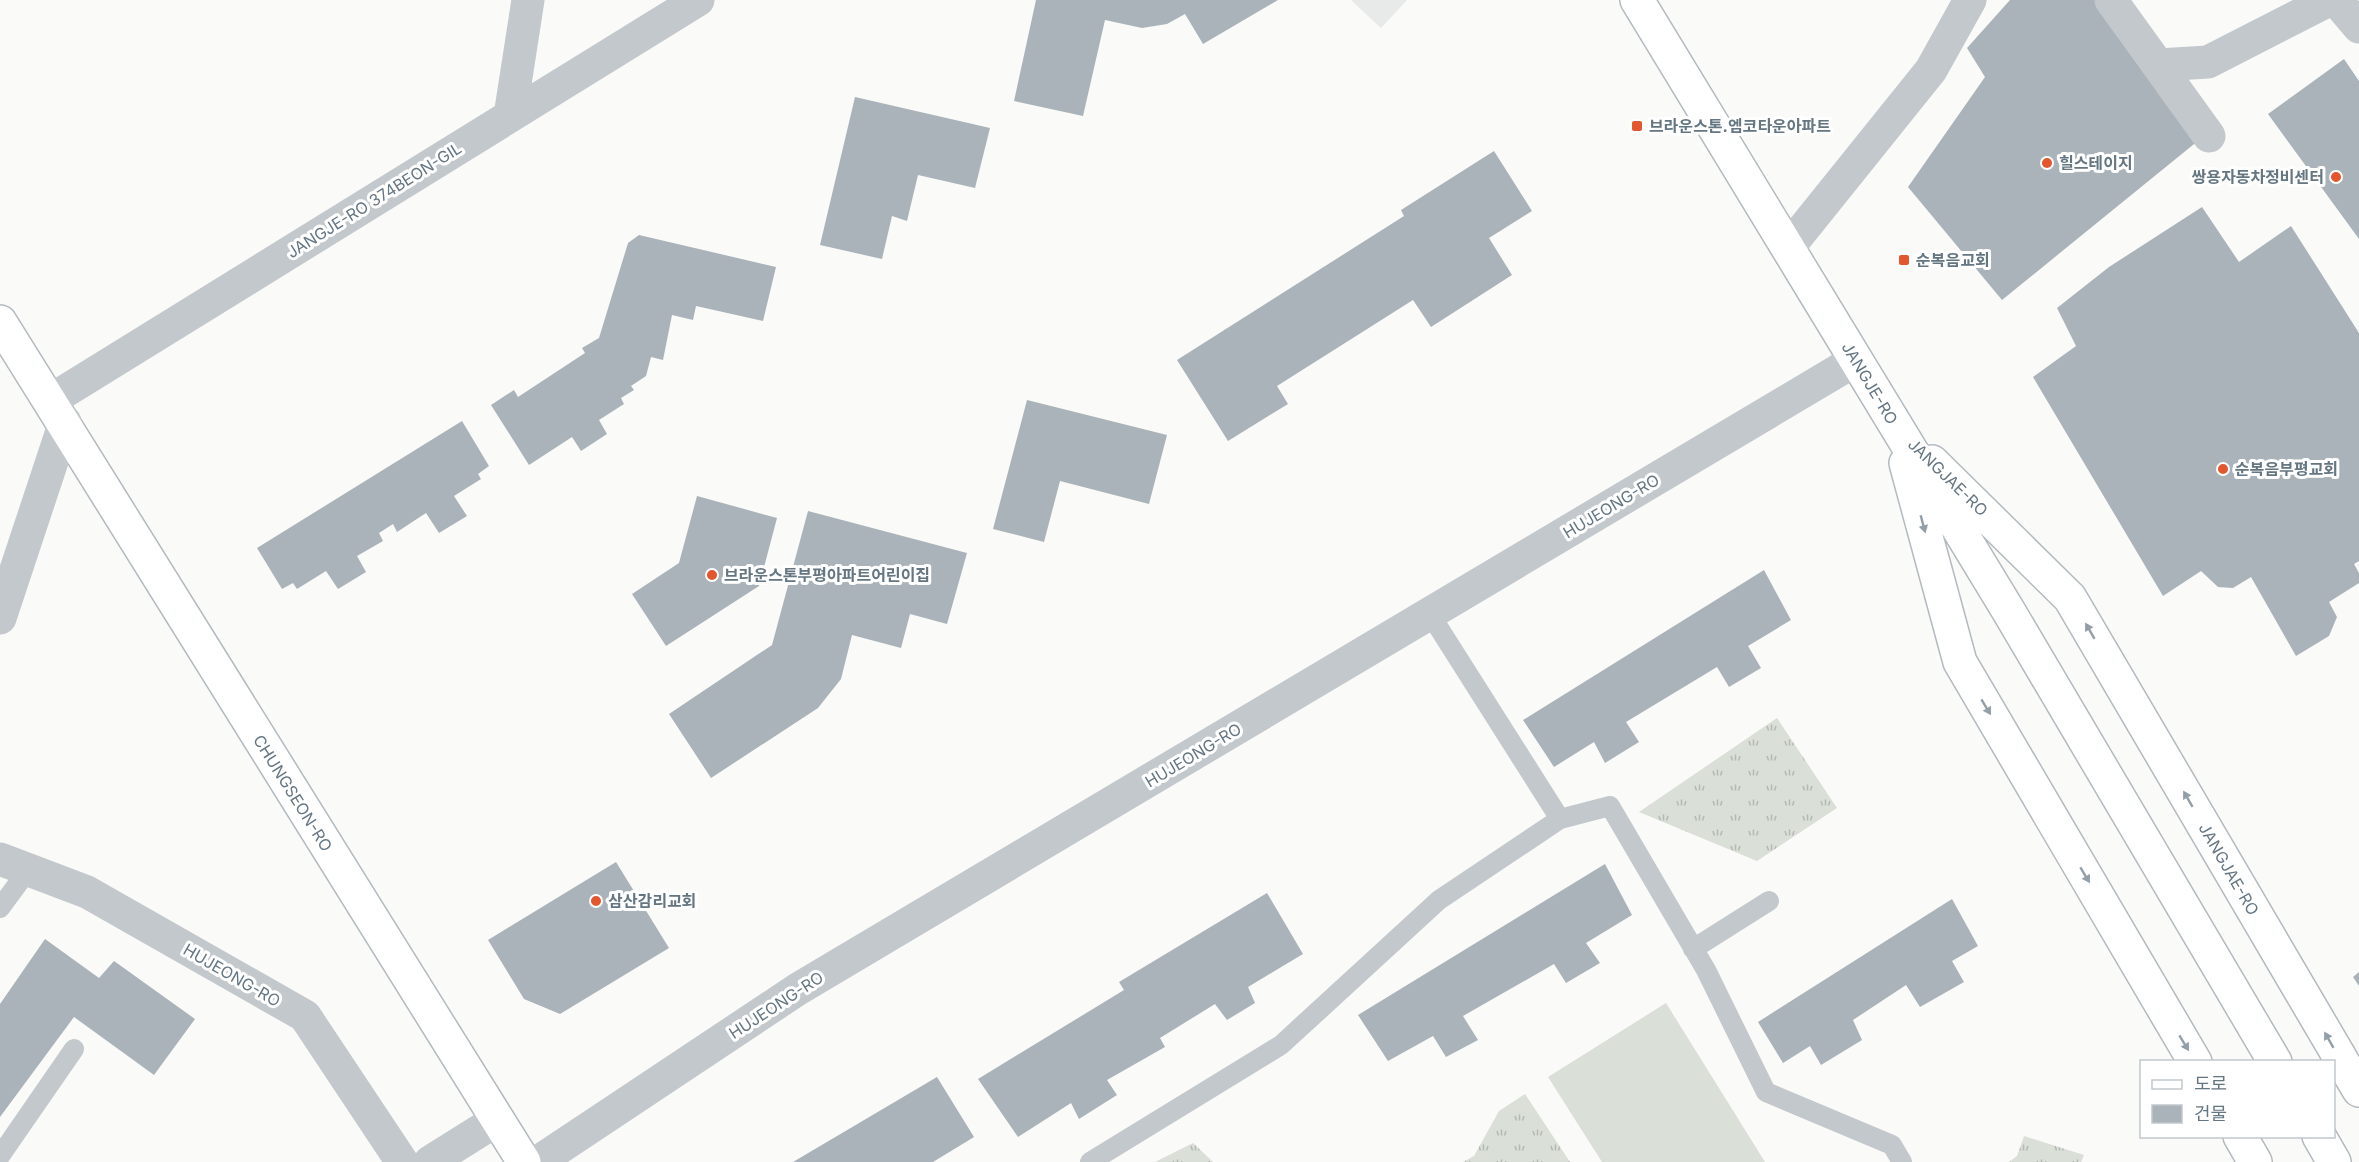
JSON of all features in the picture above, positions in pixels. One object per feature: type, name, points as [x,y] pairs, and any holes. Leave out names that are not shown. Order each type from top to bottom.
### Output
[{"type":"main road","name":"JANGJE-RO","points":[[1637,0],[2008,610],[2274,1060]]},
{"type":"main road","name":"CHUNGSEON-RO","points":[[0,322],[58,411],[524,1162]]},
{"type":"main road","name":"JANGJAE-RO","points":[[1897,427],[1960,662],[2194,1060]]},
{"type":"main road","name":"JANGJAE-RO","points":[[1897,427],[2070,597],[2359,1090]]},
{"type":"main road","points":[[2241,1138],[2254,1162]]},
{"type":"main road","points":[[2320,1138],[2334,1162]]},
{"type":"street","points":[[510,116],[528,0]]},
{"type":"street","name":"JANGJE-RO 374BEON-GIL","points":[[58,411],[510,116],[698,0]]},
{"type":"street","points":[[1788,249],[1932,70],[1970,0]]},
{"type":"street","points":[[2111,0],[2209,136]]},
{"type":"street","points":[[2158,65],[2208,62],[2329,0]]},
{"type":"street","points":[[2336,0],[2359,27]]},
{"type":"street","name":"HUJEONG-RO","points":[[538,1162],[798,989],[1856,360]]},
{"type":"street","points":[[0,618],[58,411]]},
{"type":"street","name":"HUJEONG-RO","points":[[14,864],[87,892],[305,1016],[402,1162]]},
{"type":"street","points":[[430,1162],[498,1120]]},
{"type":"lane","points":[[1430,614],[1560,819]]},
{"type":"lane","points":[[1090,1162],[1281,1045],[1439,900],[1560,819],[1610,806],[1693,949],[1766,1092],[1892,1145],[1902,1162]]},
{"type":"lane","points":[[0,908],[14,864]]},
{"type":"lane","points":[[1693,949],[1769,901]]},
{"type":"lane","points":[[0,1156],[74,1049]]},
{"type":"shaded area","points":[[1351,0],[1407,0],[1381,28]]},
{"type":"green space","points":[[1777,718],[1837,808],[1757,861],[1639,812]]},
{"type":"green space","points":[[1666,1003],[1765,1162],[1602,1162],[1548,1077]]},
{"type":"green space","points":[[1525,1094],[1570,1162],[1463,1162],[1474,1156],[1499,1111]]},
{"type":"green space","points":[[2024,1136],[2084,1155],[2081,1162],[2009,1162],[2017,1156]]},
{"type":"green space","points":[[1193,1143],[1213,1162],[1155,1162]]},
{"type":"building","points":[[1036,0],[1278,0],[1203,44],[1185,14],[1167,24],[1142,28],[1105,20],[1083,116],[1014,101]]},
{"type":"building","name":"힐스테이지","points":[[2010,0],[2095,0],[2199,140],[2002,300],[1908,187],[1985,77],[1967,48]]},
{"type":"building","name":"쌍용자동차정비센터","points":[[2344,59],[2359,81],[2359,239],[2268,114]]},
{"type":"building","points":[[855,97],[990,128],[975,188],[918,175],[907,221],[892,216],[882,259],[820,245]]},
{"type":"building","points":[[1494,151],[1532,211],[1489,238],[1512,275],[1431,327],[1413,300],[1277,386],[1288,404],[1228,441],[1177,360],[1404,216],[1401,210]]},
{"type":"building","name":"순복음부평교회","points":[[2202,207],[2239,262],[2291,226],[2359,333],[2359,561],[2354,564],[2359,573],[2359,583],[2329,602],[2337,617],[2329,636],[2296,656],[2251,577],[2233,588],[2218,587],[2201,571],[2163,596],[2033,377],[2076,346],[2057,308],[2109,267]]},
{"type":"building","points":[[639,235],[776,267],[763,321],[696,306],[693,320],[672,315],[663,360],[651,357],[646,376],[631,386],[634,390],[621,398],[624,404],[599,420],[607,434],[581,451],[572,437],[529,465],[491,405],[514,390],[518,397],[585,353],[582,348],[599,338],[628,243]]},
{"type":"building","points":[[1027,400],[1167,435],[1149,504],[1060,481],[1044,542],[993,529]]},
{"type":"building","points":[[462,421],[489,466],[478,474],[481,479],[454,496],[467,516],[439,533],[426,513],[397,532],[393,524],[379,533],[383,541],[357,556],[366,572],[338,589],[326,571],[297,589],[293,583],[282,589],[257,548]]},
{"type":"building","name":"브라운스톤부평아파트어린이집","points":[[697,496],[777,518],[759,586],[666,646],[632,594],[679,563]]},
{"type":"building","points":[[808,511],[967,553],[947,624],[910,614],[901,648],[852,635],[841,679],[818,708],[711,778],[669,714],[772,645]]},
{"type":"building","points":[[1764,570],[1791,620],[1748,646],[1761,668],[1729,687],[1717,667],[1626,722],[1639,742],[1605,763],[1594,742],[1554,767],[1523,720]]},
{"type":"building","name":"삼산감리교회","points":[[616,862],[669,948],[560,1014],[524,999],[488,940]]},
{"type":"building","points":[[1605,864],[1632,915],[1586,943],[1600,963],[1566,983],[1554,964],[1463,1016],[1478,1040],[1446,1057],[1433,1036],[1388,1061],[1358,1015]]},
{"type":"building","points":[[1267,893],[1303,954],[1248,987],[1255,1003],[1227,1020],[1215,1004],[1160,1038],[1165,1047],[1107,1080],[1117,1095],[1079,1119],[1071,1103],[1018,1137],[978,1079],[1124,990],[1119,982]]},
{"type":"building","points":[[1952,899],[1978,946],[1952,961],[1964,982],[1920,1007],[1906,985],[1853,1020],[1862,1040],[1821,1065],[1810,1046],[1783,1063],[1758,1022]]},
{"type":"building","points":[[45,939],[99,978],[114,961],[195,1019],[154,1075],[74,1017],[0,1117],[0,1004]]},
{"type":"building","points":[[2359,972],[2359,986],[2353,977]]},
{"type":"building","points":[[937,1077],[974,1137],[933,1162],[793,1162]]},
{"type":"place","name":"브라운스톤.엠코타운아파트","points":[[1637,126]]},
{"type":"place","name":"힐스테이지","points":[[2047,163]]},
{"type":"place","name":"쌍용자동차정비센터","points":[[2336,177]]},
{"type":"place","name":"순복음교회","points":[[1904,260]]},
{"type":"place","name":"순복음부평교회","points":[[2223,469]]},
{"type":"place","name":"브라운스톤부평아파트어린이집","points":[[712,575]]},
{"type":"place","name":"삼산감리교회","points":[[596,901]]}]
